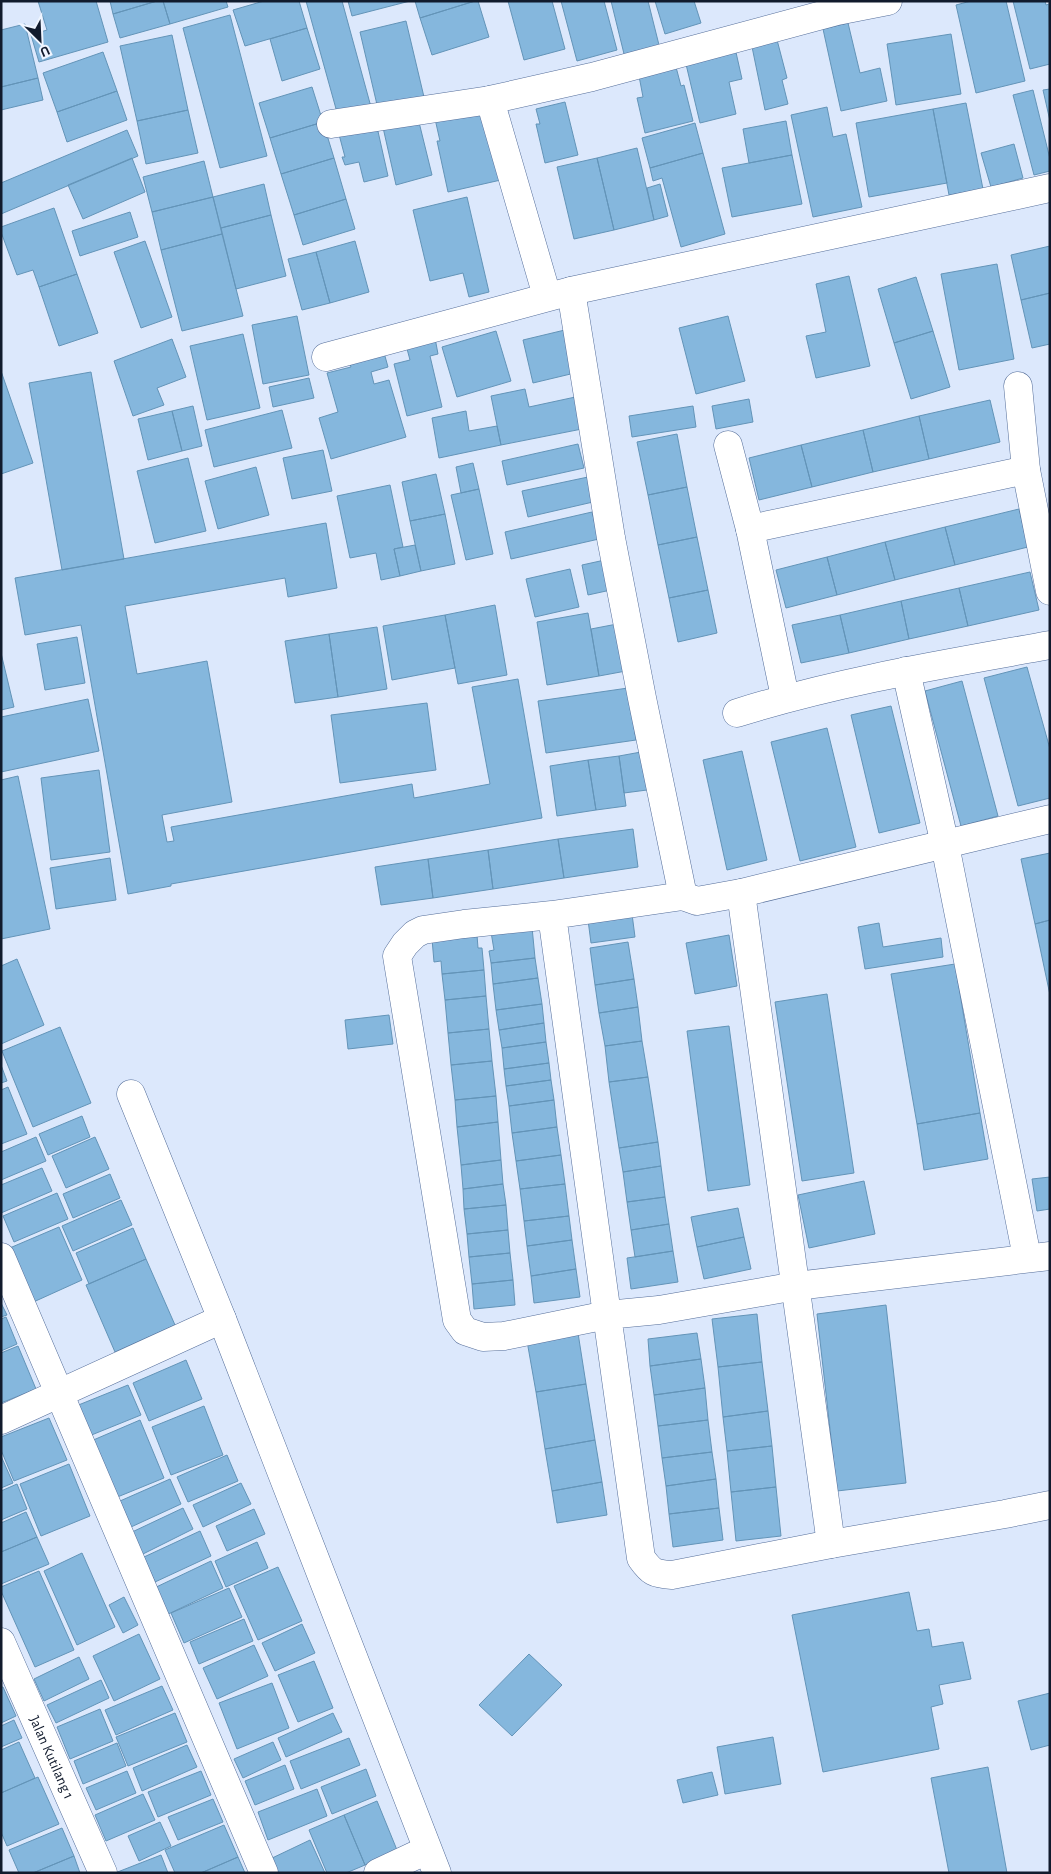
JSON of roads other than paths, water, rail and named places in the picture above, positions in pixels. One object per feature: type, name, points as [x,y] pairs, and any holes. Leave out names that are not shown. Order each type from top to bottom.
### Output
[{"type":"street","points":[[331,124],[490,100],[592,77],[837,11],[888,1]]},
{"type":"street","points":[[490,100],[559,293],[684,896]]},
{"type":"street","points":[[326,357],[559,293],[1050,188]]},
{"type":"street","points":[[1018,386],[1026,470],[1050,591]]},
{"type":"street","points":[[728,445],[750,529],[785,698]]},
{"type":"street","points":[[750,529],[1026,470]]},
{"type":"street","points":[[737,713],[785,698],[906,671],[1050,645]]},
{"type":"street","points":[[906,671],[945,845],[1038,1257],[796,1286],[659,1310],[608,1315],[504,1336],[483,1338],[465,1331],[457,1320],[397,956],[415,934],[422,930],[464,924],[552,915],[684,896],[697,901],[742,893],[945,845],[1050,819]]},
{"type":"street","points":[[742,893],[831,1544]]},
{"type":"street","points":[[552,915],[640,1558],[648,1569],[657,1574],[672,1574],[1050,1505]]},
{"type":"street","points":[[132,1094],[222,1319],[432,1861],[378,1873]]},
{"type":"street","points":[[1,1257],[264,1873]]},
{"type":"street","points":[[1,1420],[222,1319]]},
{"type":"street","name":"Jalan Kutilang 1","points":[[1,1642],[103,1873]]}]
